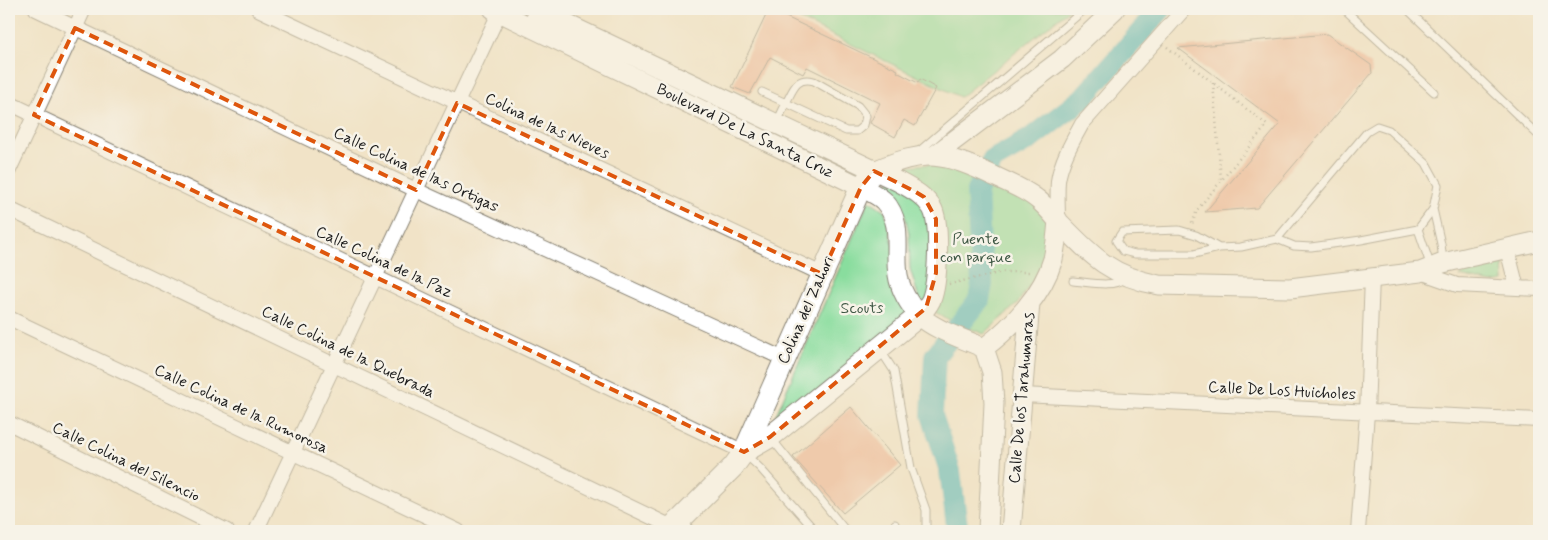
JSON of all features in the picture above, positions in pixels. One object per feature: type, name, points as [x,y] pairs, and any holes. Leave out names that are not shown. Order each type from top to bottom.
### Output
[{"type":"main road","name":"Boulevard De La Santa Cruz","points":[[535,9],[775,124],[868,179],[891,210],[898,236],[898,276],[905,296],[926,320],[984,348]]},
{"type":"main road","points":[[935,155],[1062,59],[1115,9]]},
{"type":"main road","name":"Boulevard De La Santa Cruz","points":[[498,10],[868,179],[899,182],[924,198],[936,219],[937,248],[933,288],[926,320]]},
{"type":"main road","points":[[868,179],[892,163],[911,158],[935,155],[968,164],[1014,185],[1037,199],[1101,263],[1139,282],[1159,285],[1290,288],[1431,267],[1539,241]]},
{"type":"main road","name":"Colina del Zahori","points":[[744,452],[822,274],[868,179]]},
{"type":"main road","points":[[1030,303],[1046,276],[1056,240],[1058,220]]},
{"type":"main road","name":"Calle De los Tarahumaras","points":[[988,531],[994,403],[992,372],[984,348],[1000,336],[1030,303]]},
{"type":"main road","name":"Calle De los Tarahumaras","points":[[1011,531],[1030,303]]},
{"type":"main road","points":[[678,527],[733,467],[744,452],[770,437],[879,349],[926,320]]},
{"type":"street","name":"Calle Colina de las Ortigas","points":[[36,9],[416,190],[784,359]]},
{"type":"street","points":[[9,170],[84,9]]},
{"type":"street","name":"Colina de las Nieves","points":[[258,9],[822,274]]},
{"type":"street","points":[[1058,220],[1058,182],[1062,165],[1082,124],[1184,9]]},
{"type":"street","points":[[256,531],[457,103],[498,10]]},
{"type":"street","name":"Calle Colina de la Paz","points":[[9,103],[744,452]]},
{"type":"street","name":"Calle Colina de la Quebrada","points":[[9,209],[678,527]]},
{"type":"street","points":[[1507,249],[1516,288]]},
{"type":"street","points":[[1431,267],[1457,285],[1539,289]]},
{"type":"street","points":[[1358,531],[1367,413],[1372,277]]},
{"type":"street","name":"Calle Colina de la Rumorosa","points":[[9,318],[458,531]]},
{"type":"street","name":"Calle De Los Huicholes","points":[[1022,395],[1539,420]]},
{"type":"street","name":"Calle Colina del Silencio","points":[[9,423],[227,531]]},
{"type":"lane","points":[[911,158],[1085,9]]},
{"type":"lane","points":[[1344,9],[1434,92]]},
{"type":"lane","points":[[1407,9],[1539,136]]},
{"type":"lane","points":[[762,92],[786,103],[846,130],[857,131],[864,125],[866,116],[858,106],[814,81],[806,79],[799,81],[795,86],[786,103],[775,124]]},
{"type":"lane","points":[[1219,248],[1196,235],[1179,230],[1136,230],[1122,232],[1116,241],[1123,251],[1135,254],[1194,254],[1277,239],[1294,246],[1311,247],[1361,240],[1418,230],[1433,209],[1438,185],[1426,163],[1388,130],[1377,126],[1367,132],[1277,239]]},
{"type":"lane","points":[[1431,267],[1442,244],[1433,209]]},
{"type":"lane","points":[[1418,230],[1431,267]]},
{"type":"lane","points":[[1073,281],[1110,283],[1122,281],[1126,276]]},
{"type":"lane","points":[[879,349],[894,370],[911,468],[926,510],[926,531]]},
{"type":"lane","points":[[770,437],[846,531]]},
{"type":"lane","points":[[744,452],[760,468],[811,530]]},
{"type":"path","points":[[1156,40],[1267,125],[1198,210],[1189,233]]},
{"type":"path","points":[[1213,83],[1221,181]]},
{"type":"path","points":[[966,281],[1003,272],[1036,272],[1046,276]]},
{"type":"highlighted area","points":[[75,28],[416,190],[457,103],[822,274],[861,187],[874,171],[924,197],[936,219],[936,273],[926,308],[770,437],[744,452],[34,115]]},
{"type":"green space","points":[[778,9],[1070,9],[960,97]]},
{"type":"green space","name":"Puente con parque","points":[[952,163],[1034,203],[1051,226],[1048,255],[1035,278],[1017,304],[984,334],[955,323],[935,312],[919,298],[910,269],[909,234],[905,215],[887,186],[901,166]]},
{"type":"green space","name":"Scouts","points":[[869,200],[885,211],[909,316],[769,431]]},
{"type":"green space","points":[[1503,263],[1504,281],[1492,283],[1460,276],[1465,272]]},
{"type":"building","points":[[769,9],[898,70],[897,72],[918,83],[920,79],[936,88],[915,126],[904,120],[895,137],[870,123],[880,103],[807,67],[803,74],[770,57],[750,94],[732,87]]},
{"type":"building","points":[[1327,34],[1371,65],[1372,73],[1257,208],[1205,212],[1280,124],[1178,48]]},
{"type":"building","points":[[851,407],[900,465],[843,513],[793,457]]},
{"type":"waterway","points":[[955,531],[957,526],[950,471],[932,415],[935,356],[979,300],[982,284],[977,191],[993,160],[1030,139],[1082,99],[1161,9]]}]
